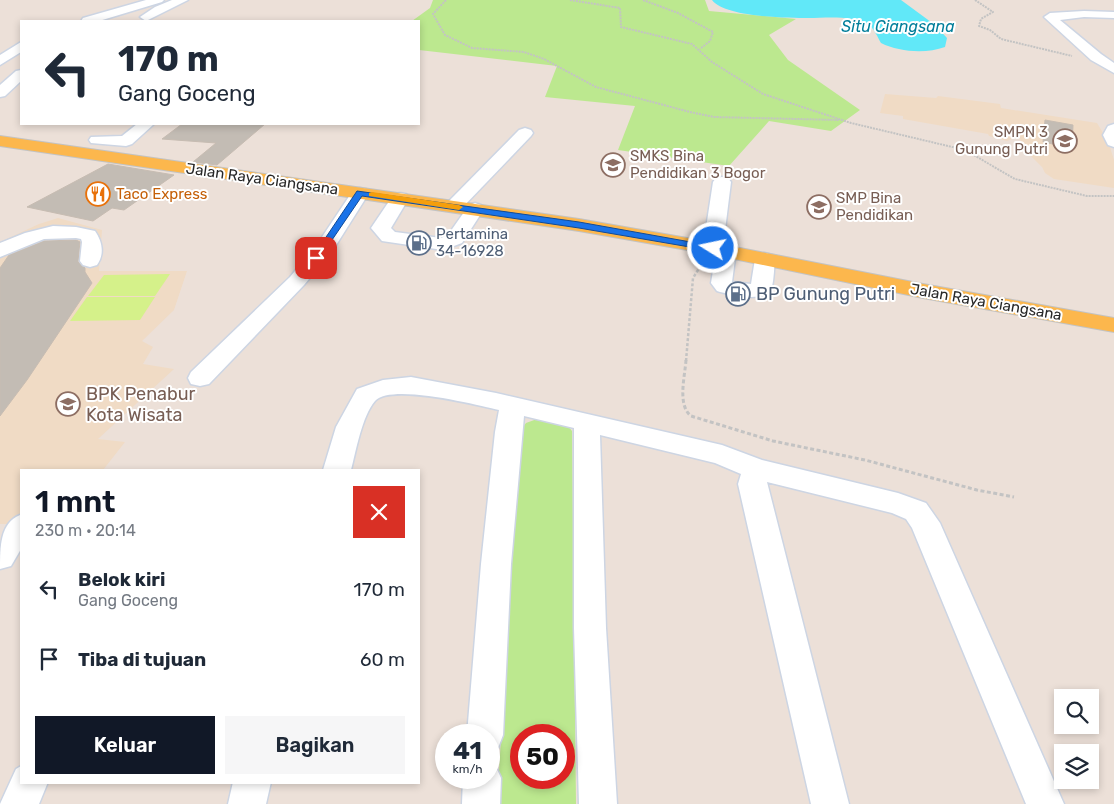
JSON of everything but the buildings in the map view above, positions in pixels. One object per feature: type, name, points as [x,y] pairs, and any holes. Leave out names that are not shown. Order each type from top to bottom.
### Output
[{"type":"main road","name":"Jalan Raya Ciangsana","points":[[0,141],[89,146],[360,193],[475,209],[716,249],[923,291],[1114,325]]},
{"type":"street","points":[[90,20],[158,0]]},
{"type":"street","points":[[141,20],[159,9],[182,0]]},
{"type":"street","points":[[1074,1],[1084,14]]},
{"type":"street","points":[[1114,15],[1084,14],[1050,17],[1096,57],[1114,69]]},
{"type":"street","points":[[0,61],[17,49]]},
{"type":"street","points":[[0,72],[7,66],[17,49]]},
{"type":"street","points":[[0,81],[20,69]]},
{"type":"street","points":[[0,93],[20,75]]},
{"type":"street","points":[[89,146],[117,125]]},
{"type":"street","points":[[89,146],[126,140],[145,125]]},
{"type":"street","points":[[1114,128],[1111,135],[1114,142]]},
{"type":"street","points":[[454,206],[524,133]]},
{"type":"street","points":[[722,182],[716,217],[716,249],[721,283],[724,287],[757,291],[761,288],[765,259]]},
{"type":"street","points":[[200,378],[297,281],[326,246],[360,193]]},
{"type":"street","points":[[400,198],[381,228],[389,237],[443,244],[455,240],[475,209]]},
{"type":"street","points":[[0,252],[17,242],[60,230],[72,230],[88,234],[92,242],[90,261]]},
{"type":"street","points":[[336,469],[349,427],[366,395],[383,388],[411,385],[512,405],[722,455],[756,469],[898,504],[916,511],[925,523],[1045,804]]},
{"type":"street","points":[[486,724],[497,555],[512,405]]},
{"type":"street","points":[[587,423],[590,628],[598,804]]},
{"type":"street","points":[[756,469],[752,484],[830,804]]},
{"type":"street","points":[[0,557],[20,526]]},
{"type":"street","points":[[19,804],[28,784]]},
{"type":"street","points":[[247,804],[252,784]]},
{"type":"street","points":[[481,804],[482,789]]},
{"type":"path","points":[[446,0],[433,14],[445,35],[472,48],[524,52],[544,59],[596,87],[714,117],[845,121]]},
{"type":"path","points":[[570,0],[620,8],[620,26],[692,44],[700,49],[712,62],[763,94],[845,121],[966,150],[1015,179],[1087,196],[1114,196]]},
{"type":"path","points":[[643,0],[673,10],[713,32],[710,41],[700,49]]},
{"type":"path","points":[[975,0],[993,12],[980,20],[979,26],[990,30],[1001,39],[1078,57],[1096,57]]},
{"type":"path","points":[[716,249],[698,267],[692,285],[683,404],[686,412],[691,416],[773,441],[865,460],[978,490],[1014,497]]},
{"type":"shaded area","name":"SMPN 3 Gunung Putri","points":[[885,94],[936,98],[938,96],[1000,104],[1001,108],[1097,123],[1108,141],[1114,160],[1114,188],[1054,179],[1045,173],[1042,167],[1030,155],[1034,155],[1032,150],[1022,145],[1020,139],[1014,138],[1007,141],[989,136],[988,134],[880,113]]},
{"type":"shaded area","name":"BPK Penabur Kota Wisata","points":[[58,218],[102,230],[99,271],[187,271],[174,310],[142,341],[153,347],[143,364],[174,369],[98,439],[125,442],[104,469],[20,469],[20,524],[0,524],[0,242],[39,224]]},
{"type":"green space","points":[[433,0],[705,0],[709,11],[796,19],[769,35],[788,60],[860,110],[831,131],[769,121],[729,166],[618,150],[635,106],[545,97],[557,66],[420,50],[420,20],[413,20],[430,8]]},
{"type":"green space","points":[[170,274],[155,296],[88,296],[104,275]]},
{"type":"green space","points":[[87,297],[155,297],[140,320],[70,321]]},
{"type":"green space","points":[[537,419],[548,419],[561,421],[572,431],[576,804],[497,804],[498,789],[500,789],[500,755],[520,431],[526,423]]},
{"type":"water","name":"Situ Ciangsana","points":[[712,0],[901,0],[935,25],[947,38],[945,47],[938,49],[930,51],[904,50],[881,43],[876,33],[868,24],[854,19],[772,17],[742,13],[719,6]]},
{"type":"slow traffic","points":[[372,195],[459,207]]},
{"type":"place","name":"SMPN 3 Gunung Putri","points":[[1065,141]]},
{"type":"place","name":"SMKS Bina Pendidikan 3 Bogor","points":[[613,165]]},
{"type":"place","name":"Taco Express","points":[[98,194]]},
{"type":"place","name":"SMP Bina Pendidikan","points":[[819,207]]},
{"type":"place","name":"Pertamina 34-16928","points":[[419,243]]},
{"type":"place","name":"BP Gunung Putri","points":[[738,294]]},
{"type":"place","name":"BPK Penabur Kota Wisata","points":[[68,404]]},
{"type":"route","points":[[316,258],[326,246],[360,193],[579,225],[713,248]]}]
